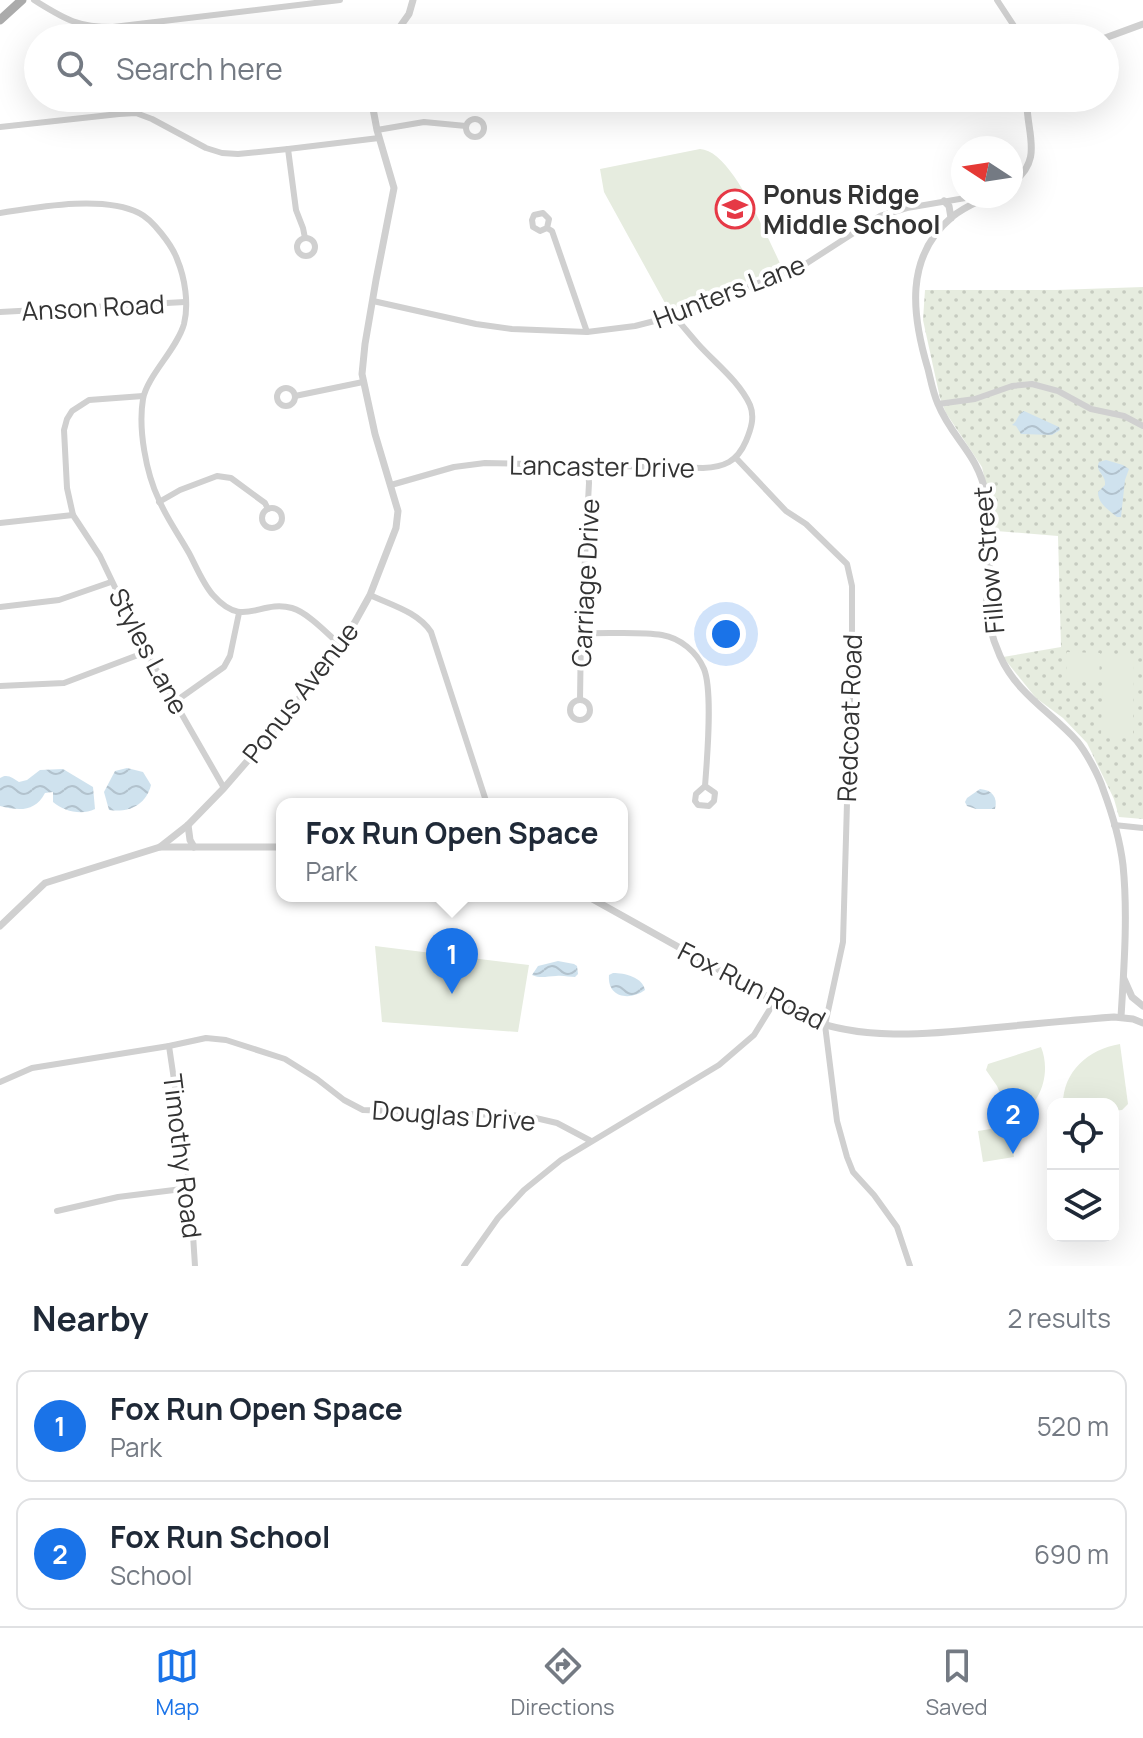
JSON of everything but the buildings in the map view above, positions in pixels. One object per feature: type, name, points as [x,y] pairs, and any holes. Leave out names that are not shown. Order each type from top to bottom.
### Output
[{"type":"main road","points":[[0,20],[22,0]]},
{"type":"street","points":[[34,0],[80,24]]},
{"type":"street","points":[[137,24],[340,0]]},
{"type":"street","points":[[402,24],[413,0]]},
{"type":"street","points":[[997,0],[1013,24]]},
{"type":"street","points":[[1119,33],[1143,24]]},
{"type":"street","name":"Ponus Avenue","points":[[0,926],[38,888],[50,881],[160,847],[188,825],[282,721],[340,645],[370,595],[397,519],[396,502],[375,434],[362,366],[394,188],[374,112]]},
{"type":"street","points":[[1023,173],[1031,157],[1028,112]]},
{"type":"street","points":[[0,127],[136,113],[206,148],[238,154],[378,134],[424,122],[466,126]]},
{"type":"street","points":[[288,149],[296,210],[305,238]]},
{"type":"street","name":"Hunters Lane","points":[[373,301],[512,329],[587,332],[635,326],[674,316],[804,265],[880,216],[951,200]]},
{"type":"street","points":[[944,201],[949,206],[951,218]]},
{"type":"street","points":[[0,213],[82,204],[119,207],[140,213],[157,229],[174,252],[184,275],[185,302],[185,323],[178,340],[143,396],[147,461],[159,502],[211,594],[227,608],[239,613],[271,607],[292,608],[340,645]]},
{"type":"street","name":"Fillow Street","points":[[968,208],[951,218],[935,236],[920,264],[915,289],[920,336],[938,404],[970,454],[986,495],[991,558],[986,602],[1000,656],[1022,690],[1078,742],[1102,785],[1114,825],[1124,880],[1121,1017]]},
{"type":"street","points":[[547,228],[552,231],[587,332]]},
{"type":"street","name":"Anson Road","points":[[0,312],[185,302]]},
{"type":"street","points":[[674,316],[733,380],[750,406],[752,424],[736,458]]},
{"type":"street","points":[[295,396],[363,382]]},
{"type":"street","points":[[938,404],[975,399],[1012,386],[1032,384],[1058,391],[1091,409],[1124,416],[1143,426]]},
{"type":"street","name":"Styles Lane","points":[[143,396],[89,400],[78,406],[67,419],[64,430],[67,488],[73,515],[90,538],[146,652],[224,788]]},
{"type":"street","name":"Lancaster Drive","points":[[391,485],[454,467],[485,463],[703,468],[720,467],[736,458]]},
{"type":"street","name":"Redcoat Road","points":[[736,458],[786,511],[806,524],[847,564],[852,586],[843,942],[825,1025],[837,1121],[847,1157],[853,1172],[897,1227],[910,1266]]},
{"type":"street","name":"Carriage Drive","points":[[580,700],[588,466]]},
{"type":"street","points":[[159,502],[217,476],[231,478],[265,503],[268,509]]},
{"type":"street","points":[[0,523],[73,515]]},
{"type":"street","points":[[0,607],[59,600],[111,582]]},
{"type":"street","points":[[370,595],[415,616],[431,632],[485,798]]},
{"type":"street","points":[[176,701],[224,667],[230,656],[239,613]]},
{"type":"street","points":[[581,633],[661,635],[687,646],[704,669],[708,695],[705,786]]},
{"type":"street","points":[[0,686],[64,683],[146,652]]},
{"type":"street","points":[[188,825],[194,847]]},
{"type":"street","points":[[1114,825],[1143,828]]},
{"type":"street","points":[[160,847],[276,847]]},
{"type":"street","name":"Fox Run Road","points":[[598,902],[802,1016],[825,1025],[849,1030],[927,1034],[1121,1017]]},
{"type":"street","points":[[1121,1017],[1141,1022],[1142,1006],[1132,997],[1123,977]]},
{"type":"street","points":[[464,1266],[498,1218],[524,1190],[561,1160],[719,1065],[754,1035],[775,1001]]},
{"type":"street","name":"Douglas Drive","points":[[0,1082],[32,1068],[206,1038],[253,1047],[285,1059],[363,1110],[527,1116],[557,1123],[591,1141]]},
{"type":"street","name":"Timothy Road","points":[[169,1046],[190,1188],[195,1266]]},
{"type":"street","points":[[57,1211],[118,1197],[190,1188]]},
{"type":"shaded area","points":[[700,149],[712,153],[736,180],[782,267],[673,311],[665,303],[604,192],[600,169]]},
{"type":"shaded area","points":[[1143,287],[1143,819],[1119,817],[1114,799],[1087,743],[1063,718],[1036,698],[1003,657],[1061,647],[1058,536],[996,531],[982,467],[946,413],[940,398],[923,320],[925,290]]},
{"type":"shaded area","points":[[1067,652],[1100,653],[1099,682],[1066,681]]},
{"type":"shaded area","points":[[1103,658],[1134,658],[1133,738],[1101,738]]},
{"type":"shaded area","points":[[375,946],[529,965],[518,1032],[382,1022]]},
{"type":"shaded area","points":[[1120,1044],[1128,1104],[1119,1110],[1119,1098],[1064,1098],[1073,1072],[1088,1057]]},
{"type":"shaded area","points":[[1041,1047],[1045,1068],[1041,1090],[1029,1107],[1011,1118],[986,1070],[988,1064]]},
{"type":"shaded area","points":[[1009,1126],[1014,1157],[983,1162],[978,1131]]},
{"type":"water","points":[[1024,411],[1060,430],[1052,435],[1021,434],[1012,425]]},
{"type":"water","points":[[1106,460],[1129,469],[1121,517],[1107,509],[1098,496],[1105,482],[1098,465]]},
{"type":"water","points":[[127,768],[143,772],[151,785],[149,792],[136,806],[109,810],[104,792],[115,771]]},
{"type":"water","points":[[63,769],[93,787],[95,809],[78,812],[62,808],[53,802],[53,792],[45,793],[31,807],[14,809],[0,806],[0,778],[8,776],[19,782],[40,770]]},
{"type":"water","points":[[980,789],[993,795],[995,809],[967,806],[967,798]]},
{"type":"water","points":[[558,961],[574,964],[578,974],[575,977],[532,975],[538,966]]},
{"type":"water","points":[[613,973],[637,979],[645,990],[633,996],[616,993],[609,983],[609,975]]},
{"type":"place","name":"Ponus Ridge Middle School","points":[[735,209]]},
{"type":"place","name":"Fox Run Open Space","points":[[452,994]]},
{"type":"place","name":"Fox Run School","points":[[1013,1154]]}]
